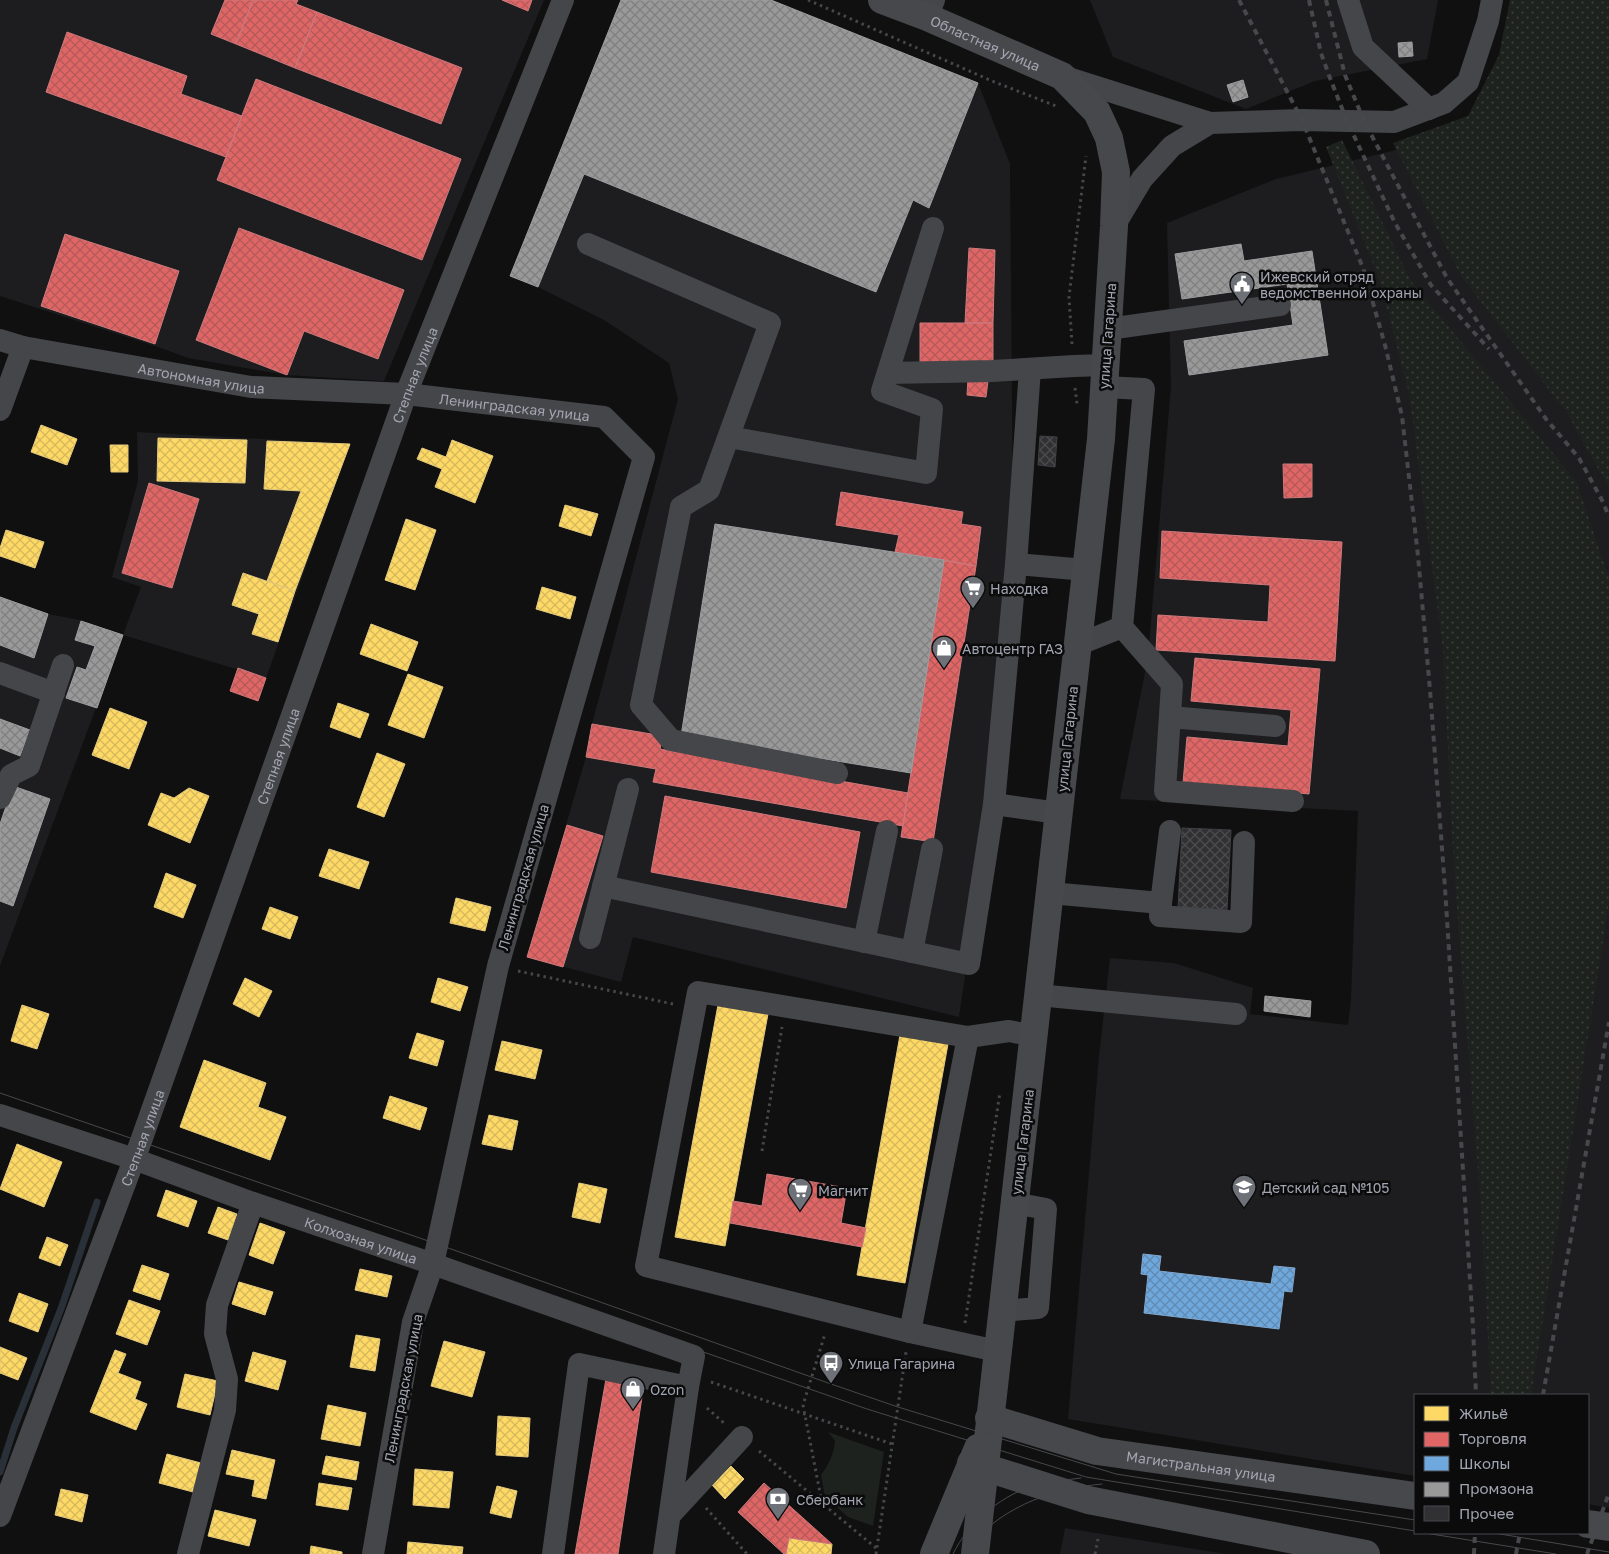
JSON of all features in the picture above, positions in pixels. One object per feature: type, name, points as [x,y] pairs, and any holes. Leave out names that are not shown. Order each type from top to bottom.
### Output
[{"type":"main road","name":"Областная улица","points":[[882,0],[931,8],[1062,76]]},
{"type":"main road","name":"улица Гагарина","points":[[975,1554],[978,1465],[989,1418],[1034,1036],[1101,439],[1108,329],[1116,172],[1109,138],[1097,112],[1062,76]]},
{"type":"main road","name":"Магистральная улица","points":[[989,1418],[1097,1451],[1414,1496]]},
{"type":"main road","name":"улица Гагарина","points":[[934,1554],[978,1465]]},
{"type":"main road","points":[[978,1465],[1088,1500],[1366,1554]]},
{"type":"main road","points":[[1589,1524],[1609,1527]]},
{"type":"street","name":"Степная улица","points":[[0,1516],[134,1159],[406,394],[563,0]]},
{"type":"street","points":[[1348,0],[1363,47],[1429,109]]},
{"type":"street","points":[[1062,76],[1210,123],[1302,120],[1394,122],[1444,103],[1468,82],[1488,21],[1492,0]]},
{"type":"street","points":[[1114,226],[1142,179],[1172,146],[1210,123]]},
{"type":"street","points":[[728,437],[926,473],[932,409],[882,391],[933,228]]},
{"type":"street","points":[[588,244],[770,323],[709,490],[681,507],[642,706],[671,740],[837,773]]},
{"type":"street","points":[[1108,329],[1280,305]]},
{"type":"street","name":"Автономная улица","points":[[0,340],[23,346],[251,387],[406,394]]},
{"type":"street","points":[[0,410],[23,346]]},
{"type":"street","points":[[888,373],[992,371],[1074,366],[1144,389],[1122,628],[1172,684],[1165,791],[1293,801]]},
{"type":"street","points":[[603,886],[969,964],[994,804],[1016,564],[1030,369]]},
{"type":"street","name":"Ленинградская улица","points":[[373,1554],[413,1322],[433,1264],[498,966],[644,456],[604,417],[406,394]]},
{"type":"street","points":[[1016,564],[1086,570]]},
{"type":"street","points":[[1078,644],[1122,628]]},
{"type":"street","points":[[0,798],[11,775],[29,766],[63,665]]},
{"type":"street","points":[[0,673],[54,693]]},
{"type":"street","points":[[1170,717],[1275,726]]},
{"type":"street","points":[[590,938],[628,789]]},
{"type":"street","points":[[994,804],[1058,813]]},
{"type":"street","points":[[864,942],[887,831]]},
{"type":"street","points":[[1170,832],[1160,916],[1240,922],[1244,842]]},
{"type":"street","points":[[912,952],[932,849]]},
{"type":"street","points":[[1050,893],[1161,903]]},
{"type":"street","points":[[997,1351],[910,1332],[646,1266],[698,992],[968,1037],[1009,1031],[1034,1036]]},
{"type":"street","points":[[1038,995],[1236,1014]]},
{"type":"street","points":[[910,1332],[968,1037]]},
{"type":"street","name":"Колхозная улица","points":[[0,1115],[134,1159],[253,1203],[694,1356],[689,1385]]},
{"type":"street","points":[[188,1554],[226,1410],[227,1378],[215,1334],[217,1304],[253,1203]]},
{"type":"street","points":[[1002,1311],[1038,1308],[1046,1209],[1014,1203]]},
{"type":"street","points":[[553,1554],[579,1364],[689,1385],[664,1554]]},
{"type":"street","points":[[670,1515],[742,1437]]},
{"type":"path","points":[[808,0],[1060,108]]},
{"type":"path","points":[[1077,410],[1069,298],[1086,151]]},
{"type":"path","points":[[498,966],[695,1008]]},
{"type":"path","points":[[762,1151],[786,1007]]},
{"type":"path","points":[[822,1503],[803,1405],[831,1312]]},
{"type":"path","points":[[876,1554],[910,1332]]},
{"type":"path","points":[[689,1385],[805,1414],[892,1444]]},
{"type":"path","points":[[689,1385],[742,1437],[876,1548]]},
{"type":"path","points":[[691,1492],[747,1554]]},
{"type":"path","points":[[1095,1554],[1098,1539]]},
{"type":"shaded area","points":[[0,0],[544,0],[384,381],[286,375],[188,358],[0,296]]},
{"type":"shaded area","points":[[621,0],[771,0],[978,83],[1010,164],[1014,646],[959,1017],[633,937],[621,982],[527,957],[586,757],[592,724],[678,399],[669,363],[604,320],[538,287],[510,276]]},
{"type":"shaded area","points":[[1090,0],[1438,0],[1427,59],[1315,81],[1246,109],[1113,57]]},
{"type":"shaded area","points":[[1510,0],[1609,0],[1609,488],[1567,413],[1461,276],[1393,143],[1468,116],[1499,55]]},
{"type":"shaded area","points":[[1609,0],[1609,1508],[1589,1504],[1589,1394],[1414,1394],[1414,1476],[1068,1419],[1099,1056],[1110,958],[1174,963],[1253,988],[1250,1014],[1348,1025],[1351,999],[1358,811],[1120,799],[1148,657],[1171,386],[1167,223],[1276,179],[1425,143],[1475,125]]},
{"type":"shaded area","points":[[1342,140],[1411,281],[1576,481],[1609,578],[1609,903],[1531,1394],[1491,1394],[1481,1209],[1454,869],[1443,650],[1409,393],[1380,281],[1326,147]]},
{"type":"shaded area","points":[[137,432],[350,444],[266,678],[123,635],[141,587],[112,577],[138,481]]},
{"type":"shaded area","points":[[0,597],[48,614],[80,620],[123,635],[0,966]]},
{"type":"shaded area","points":[[828,1432],[884,1452],[873,1526],[848,1517],[825,1497],[821,1475],[831,1459],[835,1441]]},
{"type":"shaded area","points":[[1065,1528],[1226,1554],[1060,1554]]},
{"type":"building: Жильё","points":[[41,425],[77,439],[67,465],[31,452]]},
{"type":"building: Жильё","points":[[158,438],[247,440],[245,483],[157,481]]},
{"type":"building: Жильё","points":[[452,440],[493,456],[475,503],[435,487],[442,469],[417,459],[422,448],[446,457]]},
{"type":"building: Жильё","points":[[267,441],[350,444],[295,591],[267,581],[301,491],[264,489]]},
{"type":"building: Жильё","points":[[110,445],[128,445],[128,472],[111,472]]},
{"type":"building: Жильё","points":[[565,505],[598,514],[591,536],[559,526]]},
{"type":"building: Жильё","points":[[406,519],[436,530],[415,590],[385,580]]},
{"type":"building: Жильё","points":[[6,530],[44,542],[35,568],[0,556],[0,548]]},
{"type":"building: Жильё","points":[[243,573],[295,591],[278,642],[252,634],[259,614],[232,605]]},
{"type":"building: Жильё","points":[[542,587],[576,597],[570,619],[536,609]]},
{"type":"building: Жильё","points":[[371,624],[418,642],[407,671],[360,654]]},
{"type":"building: Жильё","points":[[408,674],[443,687],[424,738],[388,725]]},
{"type":"building: Жильё","points":[[338,703],[369,714],[360,738],[330,727]]},
{"type":"building: Жильё","points":[[110,708],[147,722],[129,769],[92,755]]},
{"type":"building: Жильё","points":[[377,753],[405,764],[384,817],[357,807]]},
{"type":"building: Жильё","points":[[189,788],[209,796],[190,843],[148,825],[161,793],[174,798]]},
{"type":"building: Жильё","points":[[329,849],[369,862],[359,889],[319,876]]},
{"type":"building: Жильё","points":[[166,873],[196,885],[183,918],[154,907]]},
{"type":"building: Жильё","points":[[456,898],[491,907],[485,931],[450,923]]},
{"type":"building: Жильё","points":[[270,907],[298,917],[290,939],[262,929]]},
{"type":"building: Жильё","points":[[245,978],[272,991],[259,1017],[233,1004]]},
{"type":"building: Жильё","points":[[438,978],[468,987],[460,1011],[431,1002]]},
{"type":"building: Жильё","points":[[22,1005],[49,1014],[37,1049],[11,1041]]},
{"type":"building: Жильё","points":[[718,1005],[768,1014],[725,1246],[675,1237]]},
{"type":"building: Жильё","points":[[417,1033],[444,1041],[437,1066],[409,1058]]},
{"type":"building: Жильё","points":[[900,1035],[948,1044],[905,1283],[857,1275]]},
{"type":"building: Жильё","points":[[502,1041],[542,1050],[535,1079],[495,1070]]},
{"type":"building: Жильё","points":[[204,1060],[266,1083],[258,1107],[286,1117],[270,1160],[180,1127]]},
{"type":"building: Жильё","points":[[390,1096],[427,1108],[420,1130],[383,1118]]},
{"type":"building: Жильё","points":[[489,1115],[518,1121],[512,1150],[482,1144]]},
{"type":"building: Жильё","points":[[17,1144],[62,1162],[44,1207],[0,1189]]},
{"type":"building: Жильё","points":[[579,1183],[607,1189],[600,1223],[572,1217]]},
{"type":"building: Жильё","points":[[166,1190],[197,1201],[188,1227],[157,1216]]},
{"type":"building: Жильё","points":[[218,1207],[237,1214],[228,1240],[208,1233]]},
{"type":"building: Жильё","points":[[260,1223],[285,1232],[273,1264],[249,1255]]},
{"type":"building: Жильё","points":[[47,1237],[68,1245],[60,1266],[39,1258]]},
{"type":"building: Жильё","points":[[142,1265],[169,1274],[160,1300],[133,1291]]},
{"type":"building: Жильё","points":[[360,1269],[392,1276],[387,1297],[355,1290]]},
{"type":"building: Жильё","points":[[239,1282],[273,1292],[265,1315],[232,1304]]},
{"type":"building: Жильё","points":[[19,1293],[48,1304],[38,1332],[9,1321]]},
{"type":"building: Жильё","points":[[129,1300],[160,1311],[147,1345],[116,1334]]},
{"type":"building: Жильё","points":[[356,1335],[380,1339],[375,1371],[350,1367]]},
{"type":"building: Жильё","points":[[444,1341],[485,1352],[472,1397],[431,1386]]},
{"type":"building: Жильё","points":[[0,1347],[27,1358],[18,1380],[0,1373]]},
{"type":"building: Жильё","points":[[115,1350],[126,1354],[118,1373],[141,1382],[135,1399],[147,1404],[136,1430],[90,1412]]},
{"type":"building: Жильё","points":[[253,1352],[286,1361],[278,1390],[245,1381]]},
{"type":"building: Жильё","points":[[185,1374],[218,1381],[210,1415],[177,1407]]},
{"type":"building: Жильё","points":[[328,1405],[366,1413],[360,1446],[321,1439]]},
{"type":"building: Жильё","points":[[498,1416],[530,1418],[528,1457],[496,1455]]},
{"type":"building: Жильё","points":[[232,1450],[275,1460],[266,1499],[252,1496],[255,1480],[226,1474]]},
{"type":"building: Жильё","points":[[167,1454],[201,1463],[193,1492],[159,1483]]},
{"type":"building: Жильё","points":[[326,1456],[359,1462],[356,1480],[322,1474]]},
{"type":"building: Жильё","points":[[731,1466],[744,1479],[725,1499],[712,1485]]},
{"type":"building: Жильё","points":[[415,1469],[453,1472],[449,1508],[413,1505]]},
{"type":"building: Жильё","points":[[319,1483],[352,1488],[348,1510],[316,1505]]},
{"type":"building: Жильё","points":[[497,1486],[517,1491],[511,1518],[490,1513]]},
{"type":"building: Жильё","points":[[61,1489],[88,1495],[82,1522],[55,1515]]},
{"type":"building: Жильё","points":[[215,1510],[256,1520],[249,1546],[208,1536]]},
{"type":"building: Жильё","points":[[789,1538],[832,1544],[831,1554],[786,1554]]},
{"type":"building: Жильё","points":[[408,1542],[463,1547],[462,1554],[407,1554]]},
{"type":"building: Жильё","points":[[311,1546],[342,1552],[342,1554],[310,1554]]},
{"type":"building: Торговля","points":[[225,0],[253,0],[236,44],[211,34]]},
{"type":"building: Торговля","points":[[253,0],[298,0],[296,4],[317,12],[295,68],[236,44]]},
{"type":"building: Торговля","points":[[502,0],[532,0],[528,11]]},
{"type":"building: Торговля","points":[[317,12],[462,68],[441,124],[295,68]]},
{"type":"building: Торговля","points":[[67,32],[187,76],[181,94],[242,116],[226,157],[46,92]]},
{"type":"building: Торговля","points":[[256,79],[461,159],[422,260],[217,180]]},
{"type":"building: Торговля","points":[[239,228],[404,290],[378,359],[304,331],[287,375],[196,340]]},
{"type":"building: Торговля","points":[[65,234],[179,271],[155,344],[41,306]]},
{"type":"building: Торговля","points":[[969,248],[995,250],[993,323],[965,323]]},
{"type":"building: Торговля","points":[[920,323],[993,323],[993,369],[920,369]]},
{"type":"building: Торговля","points":[[968,379],[988,381],[986,397],[967,395]]},
{"type":"building: Торговля","points":[[1283,464],[1312,464],[1312,497],[1284,498]]},
{"type":"building: Торговля","points":[[149,483],[199,499],[172,588],[122,573]]},
{"type":"building: Торговля","points":[[841,492],[963,512],[961,524],[981,527],[976,566],[895,552],[899,535],[836,525]]},
{"type":"building: Торговля","points":[[1162,531],[1342,542],[1335,661],[1156,650],[1158,615],[1268,622],[1270,585],[1160,578]]},
{"type":"building: Торговля","name":"Автоцентр ГАЗ","points":[[944,560],[976,566],[933,842],[901,837]]},
{"type":"building: Торговля","points":[[1195,658],[1320,669],[1309,794],[1183,783],[1187,737],[1288,746],[1291,710],[1191,701]]},
{"type":"building: Торговля","points":[[238,668],[266,678],[258,701],[230,691]]},
{"type":"building: Торговля","points":[[592,724],[663,736],[660,749],[908,793],[903,826],[653,782],[656,769],[586,757]]},
{"type":"building: Торговля","points":[[665,796],[860,832],[846,908],[651,872]]},
{"type":"building: Торговля","points":[[567,825],[603,836],[563,967],[527,957]]},
{"type":"building: Торговля","points":[[767,1174],[847,1188],[841,1223],[866,1228],[862,1247],[730,1223],[733,1201],[762,1206]]},
{"type":"building: Торговля","points":[[606,1379],[644,1384],[618,1554],[575,1554]]},
{"type":"building: Торговля","points":[[764,1483],[832,1544],[789,1538],[786,1554],[784,1554],[738,1512]]},
{"type":"building: Школы","points":[[1143,1254],[1161,1256],[1159,1271],[1271,1284],[1274,1266],[1295,1268],[1292,1292],[1284,1291],[1279,1329],[1144,1313],[1148,1275],[1141,1274]]},
{"type":"building: Промзона","points":[[621,0],[771,0],[978,83],[929,208],[913,200],[876,292],[584,174],[538,287],[510,276]]},
{"type":"building: Промзона","points":[[1412,42],[1413,56],[1399,57],[1398,43]]},
{"type":"building: Промзона","points":[[1243,80],[1248,97],[1233,102],[1227,85]]},
{"type":"building: Промзона","points":[[1241,244],[1244,261],[1312,251],[1328,355],[1189,375],[1184,341],[1293,325],[1287,284],[1182,299],[1175,254]]},
{"type":"building: Промзона","points":[[715,524],[944,560],[911,773],[681,736]]},
{"type":"building: Промзона","points":[[0,597],[48,614],[34,658],[0,645]]},
{"type":"building: Промзона","points":[[81,621],[123,635],[97,708],[66,698],[77,667],[86,670],[95,646],[75,640]]},
{"type":"building: Промзона","points":[[0,719],[30,730],[20,756],[0,748]]},
{"type":"building: Промзона","points":[[13,786],[50,799],[13,906],[0,901],[0,824]]},
{"type":"building: Промзона","points":[[1265,996],[1311,1001],[1310,1017],[1264,1011]]},
{"type":"building: Прочее","points":[[1040,436],[1057,437],[1055,467],[1038,465]]},
{"type":"building: Прочее","points":[[1182,828],[1231,830],[1227,910],[1178,908]]},
{"type":"waterway","points":[[0,1472],[14,1428],[62,1306],[97,1202]]},
{"type":"tram line","points":[[0,1093],[437,1244],[898,1407],[1116,1474],[1414,1520]]},
{"type":"tram line","points":[[0,1107],[867,1409],[1086,1477],[1414,1531]]},
{"type":"tram line","points":[[953,1554],[968,1531],[978,1520],[1013,1494],[1039,1484],[1081,1478]]},
{"type":"tram line","points":[[964,1554],[977,1538],[1007,1513],[1043,1496],[1102,1484]]},
{"type":"tram line","points":[[1431,1534],[1556,1554]]},
{"type":"tram line","points":[[1500,1534],[1609,1552]]},
{"type":"railway","points":[[1239,0],[1302,120],[1363,268],[1385,345],[1402,416],[1418,556],[1445,888],[1476,1394]]},
{"type":"railway","points":[[1309,0],[1321,53],[1330,78],[1347,121],[1395,223],[1431,285],[1489,349]]},
{"type":"railway","points":[[1326,0],[1345,75],[1364,121],[1447,278],[1546,419],[1579,458],[1609,517]]},
{"type":"railway","points":[[1543,1394],[1609,1022]]},
{"type":"railway","points":[[1587,1554],[1609,1493]]},
{"type":"railway","points":[[1474,1554],[1475,1534]]},
{"type":"railway","points":[[1516,1554],[1520,1534]]},
{"type":"place","name":"Ижевский отряд ведомственной охраны","points":[[1242,305]]},
{"type":"place","name":"Находка","points":[[973,609]]},
{"type":"place","name":"Автоцентр ГАЗ","points":[[944,669]]},
{"type":"place","name":"Детский сад №105","points":[[1244,1208]]},
{"type":"place","name":"Магнит","points":[[800,1211]]},
{"type":"place","name":"Улица Гагарина","points":[[831,1384]]},
{"type":"place","name":"Ozon","points":[[633,1410]]},
{"type":"place","name":"Сбербанк","points":[[778,1520]]}]
